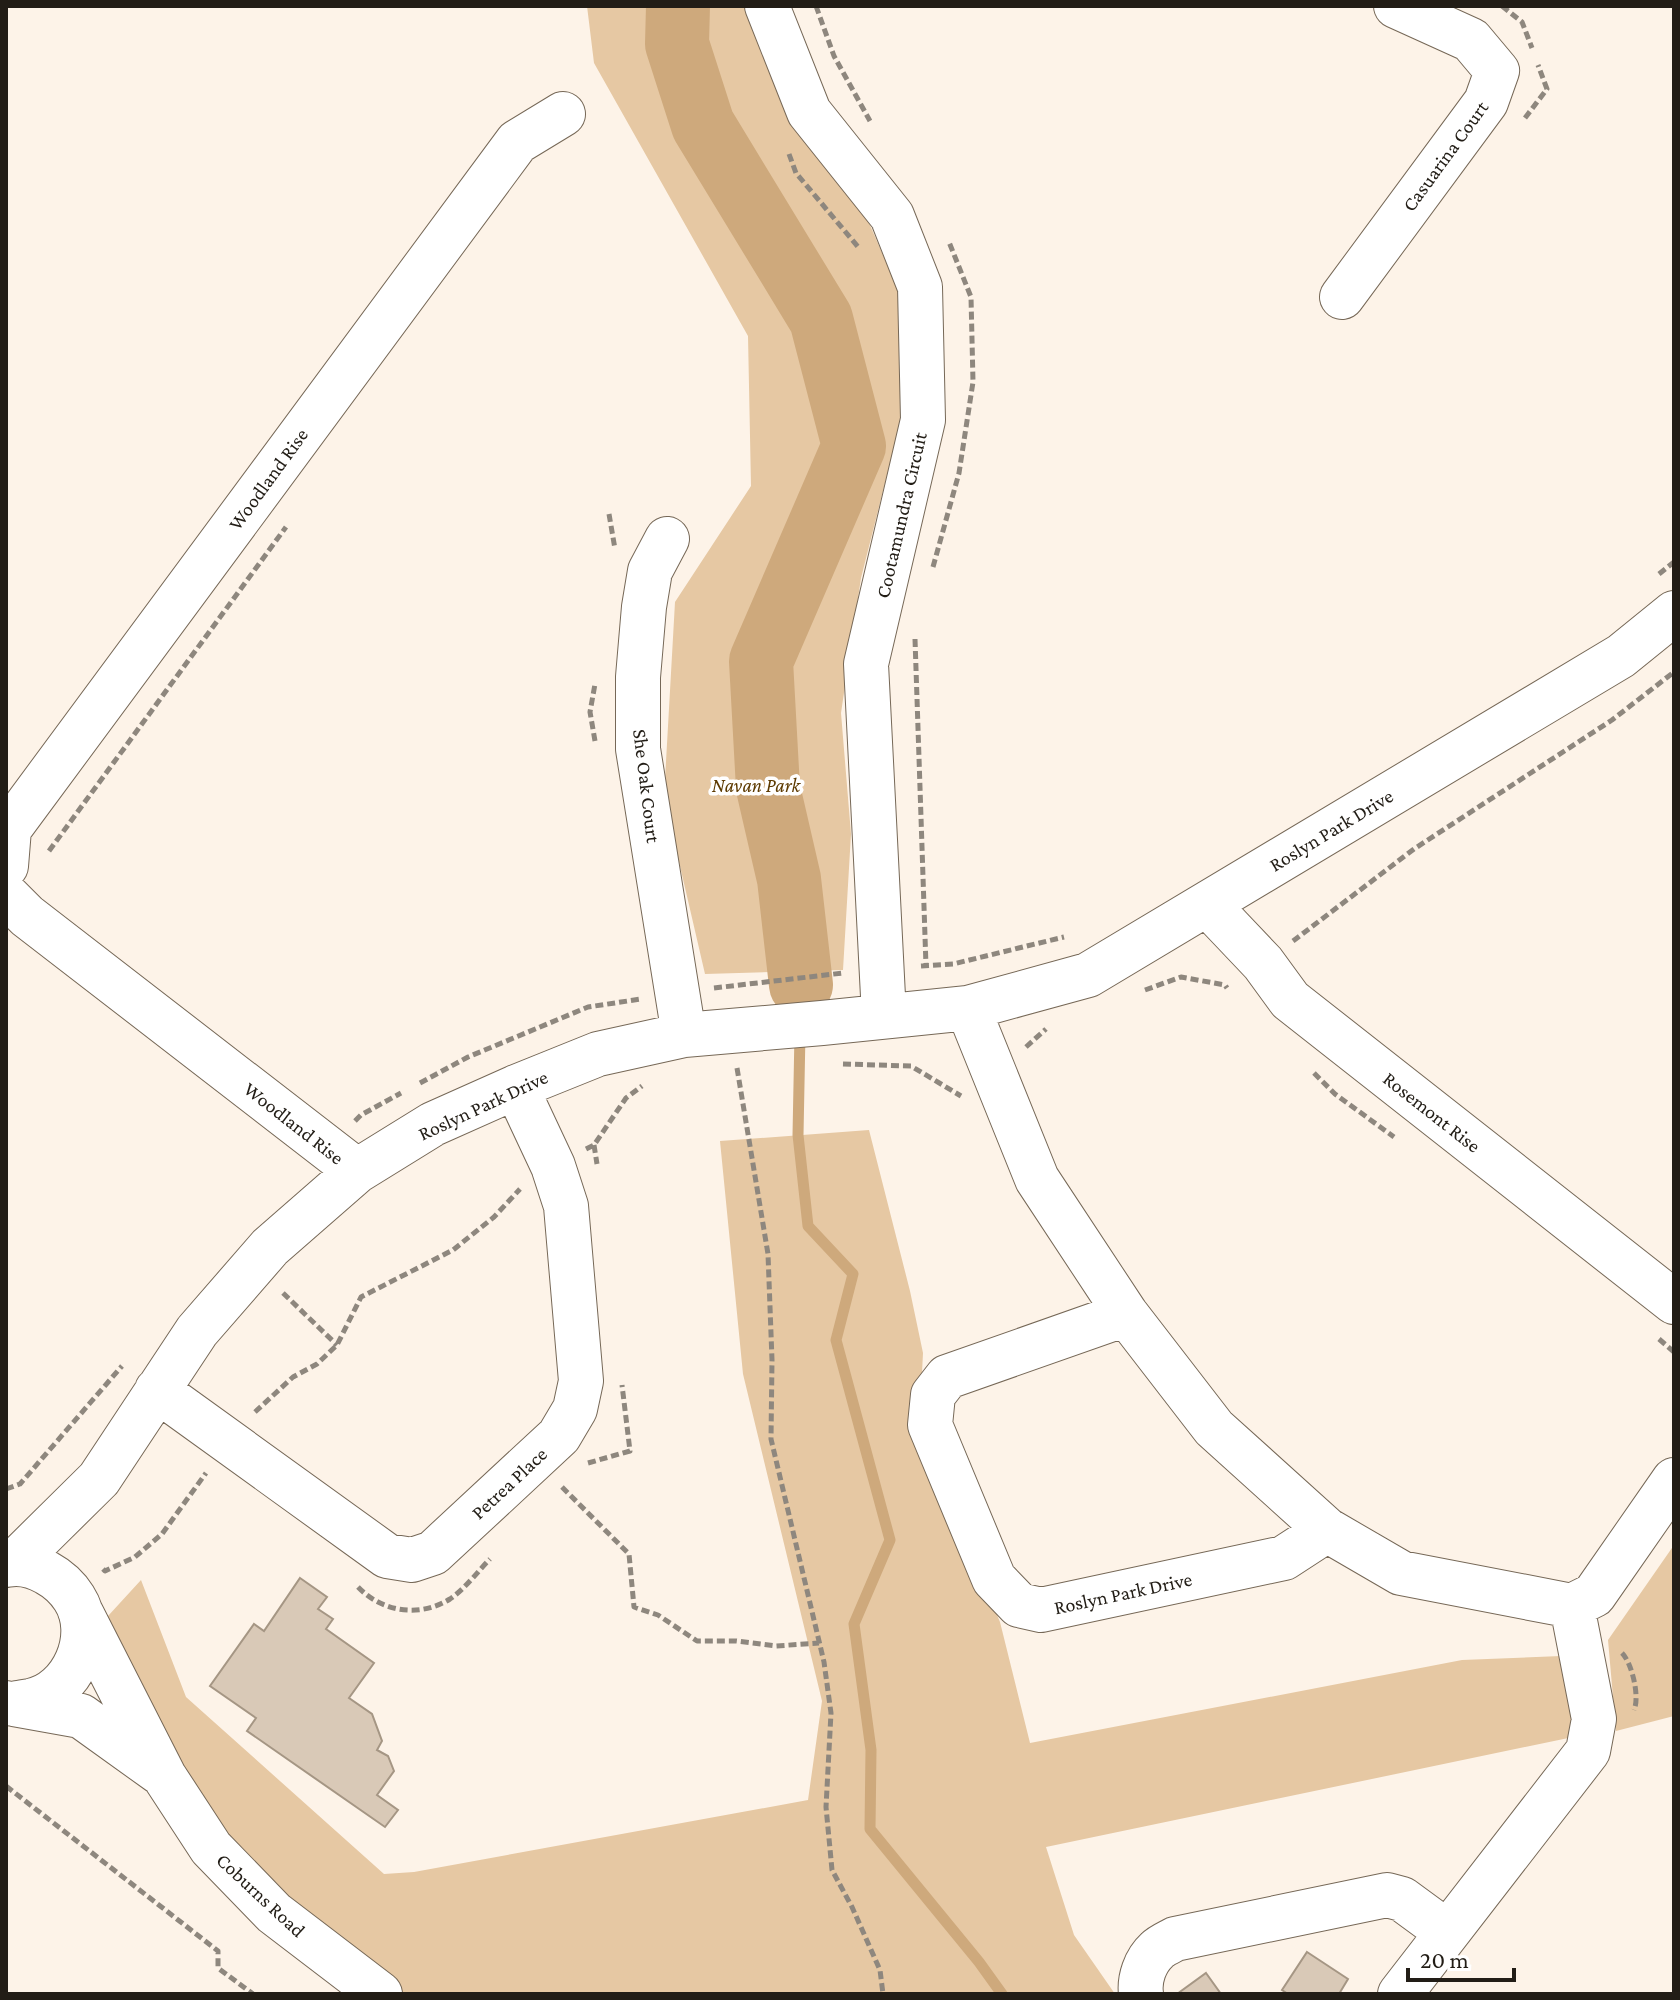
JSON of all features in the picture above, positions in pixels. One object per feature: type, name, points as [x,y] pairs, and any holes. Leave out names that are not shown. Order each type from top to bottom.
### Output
[{"type":"street","name":"Cootamundra Circuit","points":[[767,6],[809,112],[892,216],[920,287],[923,420],[866,664],[867,970],[884,1016]]},
{"type":"street","name":"Casuarina Court","points":[[1342,297],[1486,102],[1497,71],[1471,40],[1396,6]]},
{"type":"street","name":"Woodland Rise","points":[[26,864],[9,829],[517,142],[563,114]]},
{"type":"street","name":"She Oak Court","points":[[667,539],[650,571],[644,607],[638,677],[638,749],[684,1035]]},
{"type":"street","name":"Roslyn Park Drive","points":[[10,1564],[99,1479],[197,1331],[270,1247],[357,1171],[433,1124],[598,1054],[684,1035],[968,1008],[1084,976],[1621,656],[1663,597]]},
{"type":"street","name":"Woodland Rise","points":[[6,895],[27,916],[357,1171]]},
{"type":"street","name":"Rosemont Rise","points":[[1207,904],[1249,979],[1290,1000],[1662,1317]]},
{"type":"street","points":[[968,1008],[1037,1179],[1126,1314],[1214,1428],[1327,1530],[1401,1573],[1572,1606],[1594,1595],[1674,1480]]},
{"type":"street","name":"Petrea Place","points":[[157,1390],[387,1556],[412,1560],[433,1553],[559,1436],[575,1409],[581,1381],[566,1206],[553,1166],[516,1087]]},
{"type":"street","name":"Roslyn Park Drive","points":[[1126,1314],[947,1377],[933,1395],[930,1425],[994,1579],[1019,1605],[1041,1610],[1284,1558],[1327,1530]]},
{"type":"street","name":"Roslyn Park Drive","points":[[9,1704],[39,1699],[62,1685],[77,1663],[84,1637],[77,1605],[73,1551],[99,1479]]},
{"type":"street","points":[[10,1564],[38,1568],[59,1580],[77,1605]]},
{"type":"street","name":"Coburns Road","points":[[77,1605],[164,1776],[211,1848],[274,1913],[380,1994]]},
{"type":"street","points":[[1400,1994],[1588,1751],[1594,1719],[1572,1606]]},
{"type":"street","name":"Coburns Road","points":[[9,1704],[81,1716],[164,1776]]},
{"type":"street","points":[[1141,1994],[1140,1983],[1145,1968],[1157,1949],[1175,1939],[1387,1895],[1402,1899],[1447,1932]]},
{"type":"path","points":[[785,144],[796,173],[865,255]]},
{"type":"path","points":[[26,864],[46,853],[286,527]]},
{"type":"path","points":[[1663,597],[1674,562]]},
{"type":"path","points":[[1137,993],[1181,977],[1225,985],[1249,979],[1414,849],[1612,720],[1674,672]]},
{"type":"path","points":[[730,986],[867,970],[953,964],[1073,935],[1084,976]]},
{"type":"path","points":[[1225,985],[1249,979]]},
{"type":"path","points":[[754,1030],[739,1081],[768,1254],[771,1439],[819,1643],[831,1713],[826,1807],[832,1870],[880,1970],[883,1994]]},
{"type":"path","points":[[1312,1071],[1335,1094],[1396,1138]]},
{"type":"path","points":[[73,1551],[105,1571],[135,1557],[162,1534],[249,1417],[293,1377],[317,1364],[337,1345],[361,1297],[453,1250],[494,1217],[530,1178],[594,1145],[626,1098],[647,1083]]},
{"type":"path","points":[[1662,1317],[1674,1352]]},
{"type":"path","points":[[560,1485],[629,1554],[634,1607],[658,1615],[697,1641],[736,1641],[776,1646],[819,1643]]},
{"type":"path","points":[[6,1786],[218,1951],[218,1968],[253,1994]]},
{"type":"green space","name":"Navan Park","points":[[587,6],[755,6],[866,216],[897,287],[909,388],[861,578],[841,713],[851,834],[843,970],[705,974],[664,797],[675,602],[751,486],[748,336],[594,63]]},
{"type":"green space","points":[[869,1130],[923,1353],[919,1431],[1000,1622],[1030,1743],[1462,1660],[1561,1656],[1578,1736],[1046,1847],[1074,1935],[1115,1994],[392,1994],[265,1899],[97,1628],[141,1580],[186,1697],[384,1874],[414,1872],[808,1800],[822,1701],[743,1374],[720,1141]]},
{"type":"green space","points":[[1674,1545],[1674,1716],[1616,1731],[1608,1640]]},
{"type":"building","points":[[300,1578],[327,1597],[318,1609],[333,1619],[326,1629],[374,1663],[349,1698],[372,1714],[382,1741],[377,1750],[388,1756],[394,1771],[377,1795],[398,1810],[385,1827],[247,1731],[256,1718],[210,1686],[254,1624],[264,1631]]},
{"type":"building","points":[[1307,1952],[1348,1979],[1339,1994],[1288,1994],[1282,1990]]},
{"type":"building","points":[[1206,1973],[1221,1994],[1177,1994]]},
{"type":"waterway","points":[[678,6],[677,44],[703,125],[821,319],[854,446],[761,661],[768,788],[789,879],[801,985]]},
{"type":"waterway","points":[[800,1015],[801,985]]},
{"type":"waterway","points":[[800,1033],[798,1135],[808,1226],[853,1274],[836,1340],[890,1540],[854,1624],[871,1750],[870,1829],[1002,1994]]}]
